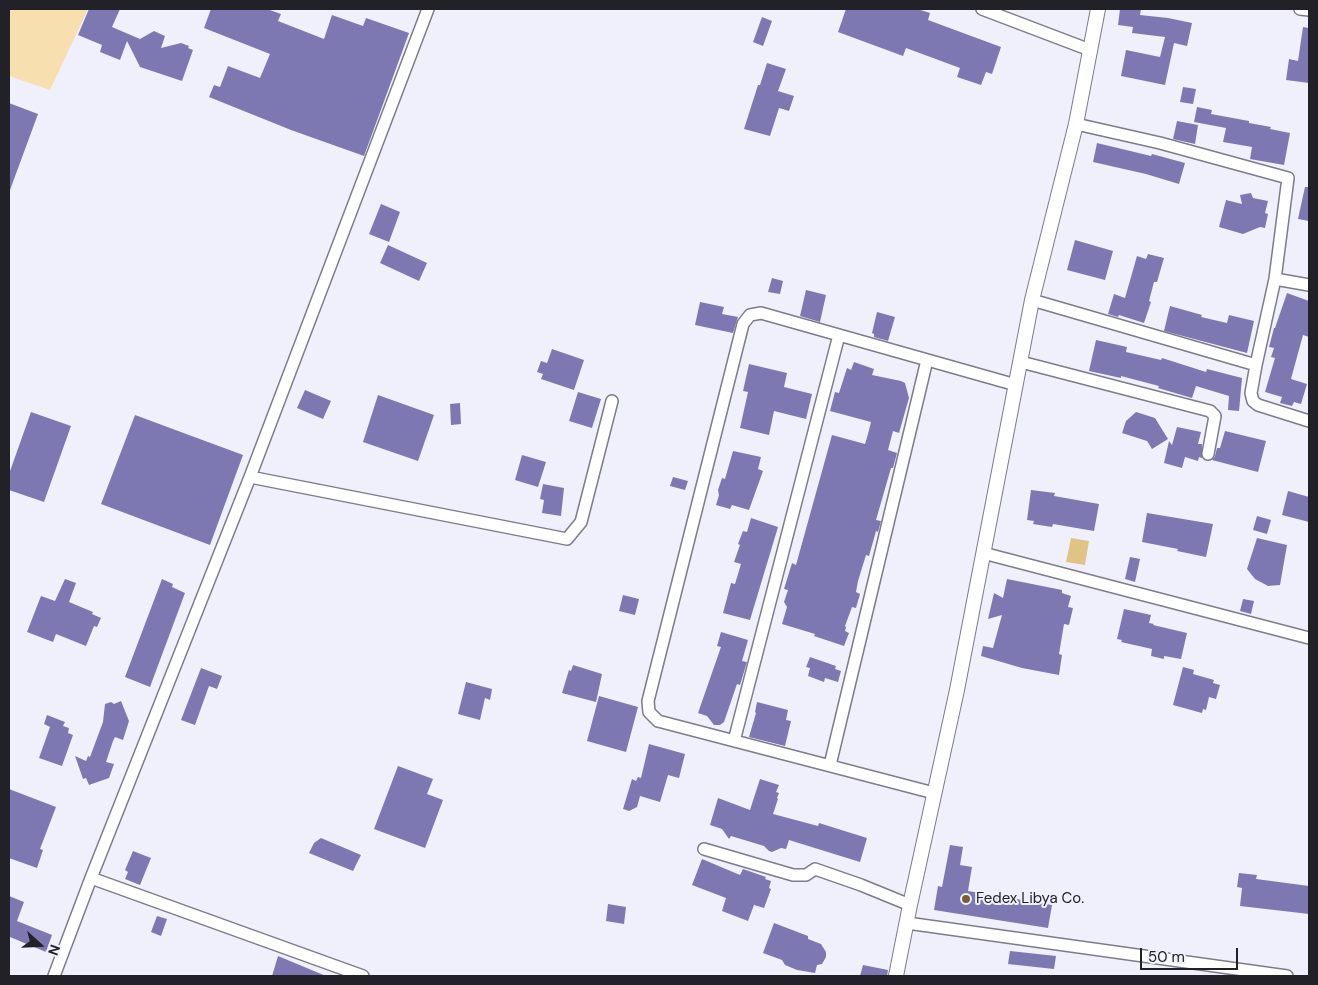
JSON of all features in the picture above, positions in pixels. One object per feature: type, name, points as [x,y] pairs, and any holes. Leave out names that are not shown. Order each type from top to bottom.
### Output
[{"type":"street","points":[[54,976],[250,477],[428,9]]},
{"type":"street","points":[[982,9],[1090,50]]},
{"type":"street","points":[[896,976],[957,690],[1032,300],[1076,124],[1098,9]]},
{"type":"street","points":[[1300,9],[1309,10]]},
{"type":"street","points":[[1076,124],[1160,143],[1288,178],[1276,279],[1251,393],[1253,401],[1258,405],[1309,421]]},
{"type":"street","points":[[1276,279],[1309,285]]},
{"type":"street","points":[[1032,300],[1256,365]]},
{"type":"street","points":[[934,793],[658,721],[649,712],[648,700],[743,324],[750,315],[761,313],[1016,385]]},
{"type":"street","points":[[734,741],[839,335]]},
{"type":"street","points":[[830,766],[927,360]]},
{"type":"street","points":[[1021,362],[1210,411],[1215,416],[1208,454]]},
{"type":"street","points":[[250,477],[567,539],[582,522],[612,401]]},
{"type":"street","points":[[983,553],[1309,638]]},
{"type":"street","points":[[704,849],[793,875],[806,874],[816,870],[824,872],[910,905]]},
{"type":"street","points":[[91,878],[363,976]]},
{"type":"street","points":[[907,923],[1287,976]]},
{"type":"shaded area","points":[[9,9],[88,9],[50,90],[9,76]]},
{"type":"shaded area","points":[[1071,538],[1089,541],[1085,565],[1066,562]]},
{"type":"building","points":[[89,9],[120,9],[112,27],[140,39],[154,31],[165,36],[161,48],[181,43],[189,46],[188,48],[193,50],[182,81],[140,67],[127,41],[120,60],[100,52],[102,45],[78,35]]},
{"type":"building","points":[[211,9],[267,9],[281,14],[278,21],[324,39],[332,15],[363,26],[366,18],[409,33],[364,156],[291,130],[209,97],[214,85],[220,87],[228,66],[260,78],[270,54],[204,28]]},
{"type":"building","points":[[846,9],[917,9],[930,13],[928,20],[1001,47],[992,74],[986,72],[981,85],[957,77],[960,68],[906,48],[903,56],[838,32]]},
{"type":"building","points":[[1120,9],[1141,9],[1140,15],[1192,23],[1187,46],[1174,43],[1165,85],[1121,76],[1126,50],[1160,57],[1165,37],[1132,33],[1133,27],[1118,25]]},
{"type":"building","points":[[762,17],[772,21],[763,46],[753,42]]},
{"type":"building","points":[[1303,27],[1309,28],[1309,83],[1286,80],[1289,59],[1298,61]]},
{"type":"building","points":[[767,63],[786,69],[778,91],[794,96],[789,111],[779,108],[770,136],[744,129]]},
{"type":"building","points":[[1183,87],[1196,89],[1193,104],[1180,102]]},
{"type":"building","points":[[9,103],[38,114],[10,190],[9,190]]},
{"type":"building","points":[[1197,107],[1212,110],[1211,114],[1249,121],[1249,123],[1290,133],[1284,165],[1250,159],[1252,147],[1223,142],[1226,128],[1194,122]]},
{"type":"building","points":[[1177,121],[1198,125],[1195,144],[1173,139]]},
{"type":"building","points":[[1097,143],[1185,163],[1179,184],[1146,174],[1093,162]]},
{"type":"building","points":[[1305,187],[1309,187],[1309,221],[1298,219]]},
{"type":"building","points":[[1251,193],[1253,198],[1268,201],[1265,213],[1268,214],[1265,228],[1260,227],[1243,234],[1219,227],[1226,200],[1242,204],[1240,195]]},
{"type":"building","points":[[381,204],[400,212],[389,242],[369,234]]},
{"type":"building","points":[[1075,240],[1113,251],[1105,280],[1067,270]]},
{"type":"building","points":[[388,245],[427,263],[419,281],[380,263]]},
{"type":"building","points":[[1148,254],[1164,258],[1157,282],[1154,282],[1149,301],[1151,302],[1144,323],[1119,315],[1118,317],[1108,314],[1114,294],[1125,298],[1137,256],[1146,259]]},
{"type":"building","points":[[772,278],[783,281],[780,294],[768,292]]},
{"type":"building","points":[[806,290],[826,295],[820,322],[800,316]]},
{"type":"building","points":[[1287,293],[1309,301],[1309,337],[1303,335],[1291,379],[1307,384],[1301,404],[1294,402],[1292,406],[1280,403],[1282,397],[1265,392],[1275,358],[1271,357],[1274,348],[1269,347]]},
{"type":"building","points":[[700,302],[724,307],[722,314],[738,317],[733,333],[695,325]]},
{"type":"building","points":[[1170,306],[1202,315],[1201,317],[1227,323],[1229,315],[1254,321],[1247,353],[1164,331]]},
{"type":"building","points":[[877,312],[895,317],[888,341],[874,337],[872,333]]},
{"type":"building","points":[[1096,340],[1127,347],[1126,352],[1161,360],[1162,358],[1206,372],[1207,369],[1242,378],[1239,411],[1228,410],[1229,396],[1196,386],[1192,398],[1158,388],[1159,386],[1121,376],[1121,378],[1089,371]]},
{"type":"building","points":[[552,349],[584,360],[574,390],[541,379],[543,374],[537,372],[541,361],[547,363]]},
{"type":"building","points":[[854,362],[874,369],[872,375],[905,383],[909,398],[899,433],[893,431],[888,450],[897,453],[876,520],[881,521],[878,532],[876,531],[869,556],[866,555],[858,581],[856,592],[860,594],[856,608],[852,607],[845,626],[845,631],[849,633],[844,646],[814,636],[815,634],[782,624],[787,607],[784,602],[788,590],[784,589],[792,563],[796,565],[832,435],[865,444],[868,434],[871,422],[830,411],[835,392],[839,393],[847,368],[851,370]]},
{"type":"building","points":[[749,364],[787,373],[784,387],[812,394],[806,419],[774,411],[769,435],[740,428],[748,392],[743,391]]},
{"type":"building","points":[[305,390],[331,401],[323,419],[297,408]]},
{"type":"building","points":[[578,392],[601,399],[592,428],[569,421]]},
{"type":"building","points":[[378,395],[434,415],[418,461],[363,442]]},
{"type":"building","points":[[460,403],[461,424],[451,425],[450,404]]},
{"type":"building","points":[[31,412],[71,426],[44,502],[9,490],[9,474]]},
{"type":"building","points":[[1136,412],[1155,418],[1168,439],[1152,449],[1147,441],[1122,433],[1126,421]]},
{"type":"building","points":[[135,415],[243,455],[210,545],[101,504]]},
{"type":"building","points":[[1177,427],[1201,432],[1198,444],[1202,444],[1202,458],[1199,457],[1198,461],[1185,457],[1182,468],[1164,463],[1169,441],[1172,445]]},
{"type":"building","points":[[1225,431],[1266,441],[1258,472],[1212,460],[1217,448],[1220,448]]},
{"type":"building","points":[[733,451],[761,457],[758,469],[763,471],[749,510],[732,505],[730,509],[716,505],[719,495],[718,490],[722,478],[725,479]]},
{"type":"building","points":[[522,455],[546,462],[538,487],[515,480]]},
{"type":"building","points":[[673,477],[688,481],[685,490],[670,486]]},
{"type":"building","points":[[543,484],[564,488],[561,516],[542,513],[544,500],[540,499]]},
{"type":"building","points":[[1031,490],[1055,493],[1054,496],[1099,504],[1094,531],[1053,524],[1052,527],[1033,524],[1034,521],[1027,520]]},
{"type":"building","points":[[1288,491],[1309,497],[1309,522],[1282,515]]},
{"type":"building","points":[[1147,513],[1213,524],[1206,557],[1142,542]]},
{"type":"building","points":[[1257,516],[1271,520],[1267,534],[1253,530]]},
{"type":"building","points":[[751,518],[778,527],[750,620],[723,613],[731,583],[735,584],[741,564],[734,562],[740,545],[738,544],[743,531],[747,532]]},
{"type":"building","points":[[1257,538],[1287,545],[1280,585],[1268,586],[1255,579],[1247,569]]},
{"type":"building","points":[[1130,557],[1140,559],[1135,582],[1125,579]]},
{"type":"building","points":[[65,579],[76,583],[69,602],[93,612],[92,614],[101,618],[97,627],[94,626],[86,646],[56,634],[53,642],[27,632],[41,596],[55,601]]},
{"type":"building","points":[[162,579],[173,584],[172,587],[185,593],[150,687],[125,677]]},
{"type":"building","points":[[1007,579],[1062,590],[1062,593],[1071,596],[1068,607],[1073,608],[1069,625],[1064,624],[1059,654],[1062,655],[1059,675],[1022,668],[981,656],[983,646],[993,648],[1002,615],[988,619],[994,593],[1003,598]]},
{"type":"building","points":[[623,595],[639,599],[635,615],[619,611]]},
{"type":"building","points":[[1243,599],[1254,601],[1251,614],[1240,611]]},
{"type":"building","points":[[1124,609],[1151,615],[1149,623],[1153,625],[1187,633],[1181,659],[1164,656],[1164,659],[1151,656],[1152,649],[1121,642],[1122,640],[1117,639]]},
{"type":"building","points":[[721,632],[748,640],[742,661],[747,662],[740,685],[737,684],[724,722],[720,725],[714,725],[707,716],[698,713],[721,647],[717,646]]},
{"type":"building","points":[[810,657],[836,666],[835,669],[841,671],[838,682],[825,678],[824,682],[808,676],[810,668],[806,667]]},
{"type":"building","points":[[573,665],[602,674],[596,702],[562,693],[569,670],[571,671]]},
{"type":"building","points":[[1183,667],[1194,670],[1193,674],[1214,680],[1213,683],[1220,685],[1216,699],[1209,697],[1206,710],[1203,709],[1202,713],[1173,705]]},
{"type":"building","points":[[201,668],[222,676],[217,689],[209,686],[195,725],[181,720]]},
{"type":"building","points":[[466,682],[492,689],[490,700],[485,698],[480,720],[458,714]]},
{"type":"building","points":[[599,696],[638,707],[626,752],[587,741]]},
{"type":"building","points":[[121,701],[129,721],[123,740],[115,737],[113,741],[106,762],[114,764],[109,778],[89,785],[86,778],[83,779],[75,756],[86,761],[88,756],[90,757],[103,722],[105,704],[111,702],[114,704]]},
{"type":"building","points":[[757,702],[788,710],[786,720],[791,721],[785,746],[749,737]]},
{"type":"building","points":[[47,715],[65,722],[63,726],[69,728],[68,733],[73,735],[62,766],[39,758],[50,727],[44,724]]},
{"type":"building","points":[[649,744],[685,754],[679,778],[668,775],[660,802],[640,796],[637,807],[629,811],[623,809],[632,779],[636,781],[638,777],[641,778]]},
{"type":"building","points":[[398,766],[433,779],[427,794],[443,800],[425,848],[374,829]]},
{"type":"building","points":[[760,779],[779,785],[776,792],[779,793],[778,799],[773,814],[818,826],[819,823],[867,838],[860,862],[789,840],[786,849],[781,848],[772,852],[764,846],[731,836],[729,839],[722,829],[710,825],[718,798],[750,810]]},
{"type":"building","points":[[9,789],[56,807],[40,849],[43,850],[37,868],[9,858]]},
{"type":"building","points":[[321,838],[361,855],[353,871],[309,853],[314,843]]},
{"type":"building","points":[[950,845],[963,847],[960,865],[972,867],[968,891],[1052,905],[1048,928],[934,910],[938,886],[942,887]]},
{"type":"building","points":[[133,851],[151,858],[140,885],[125,879],[128,872],[125,870]]},
{"type":"building","points":[[702,859],[740,875],[743,869],[766,877],[765,879],[771,881],[769,888],[771,889],[764,908],[754,905],[748,921],[722,911],[726,898],[692,885]]},
{"type":"building","points":[[1239,873],[1257,875],[1256,879],[1309,886],[1309,914],[1240,906],[1242,888],[1237,887]]},
{"type":"building","points":[[9,896],[24,902],[17,921],[52,935],[46,952],[9,938]]},
{"type":"building","points":[[608,904],[626,907],[624,924],[606,921]]},
{"type":"building","points":[[157,916],[167,919],[161,936],[151,932]]},
{"type":"building","points":[[774,923],[808,936],[808,939],[821,944],[826,952],[826,957],[822,964],[817,965],[815,973],[797,970],[785,965],[782,960],[763,953]]},
{"type":"building","points":[[1010,951],[1056,956],[1054,969],[1008,964]]},
{"type":"building","points":[[278,956],[326,976],[272,976]]},
{"type":"building","points":[[863,965],[888,970],[887,976],[860,976]]},
{"type":"place","name":"Fedex Libya Co.","points":[[966,899]]}]
